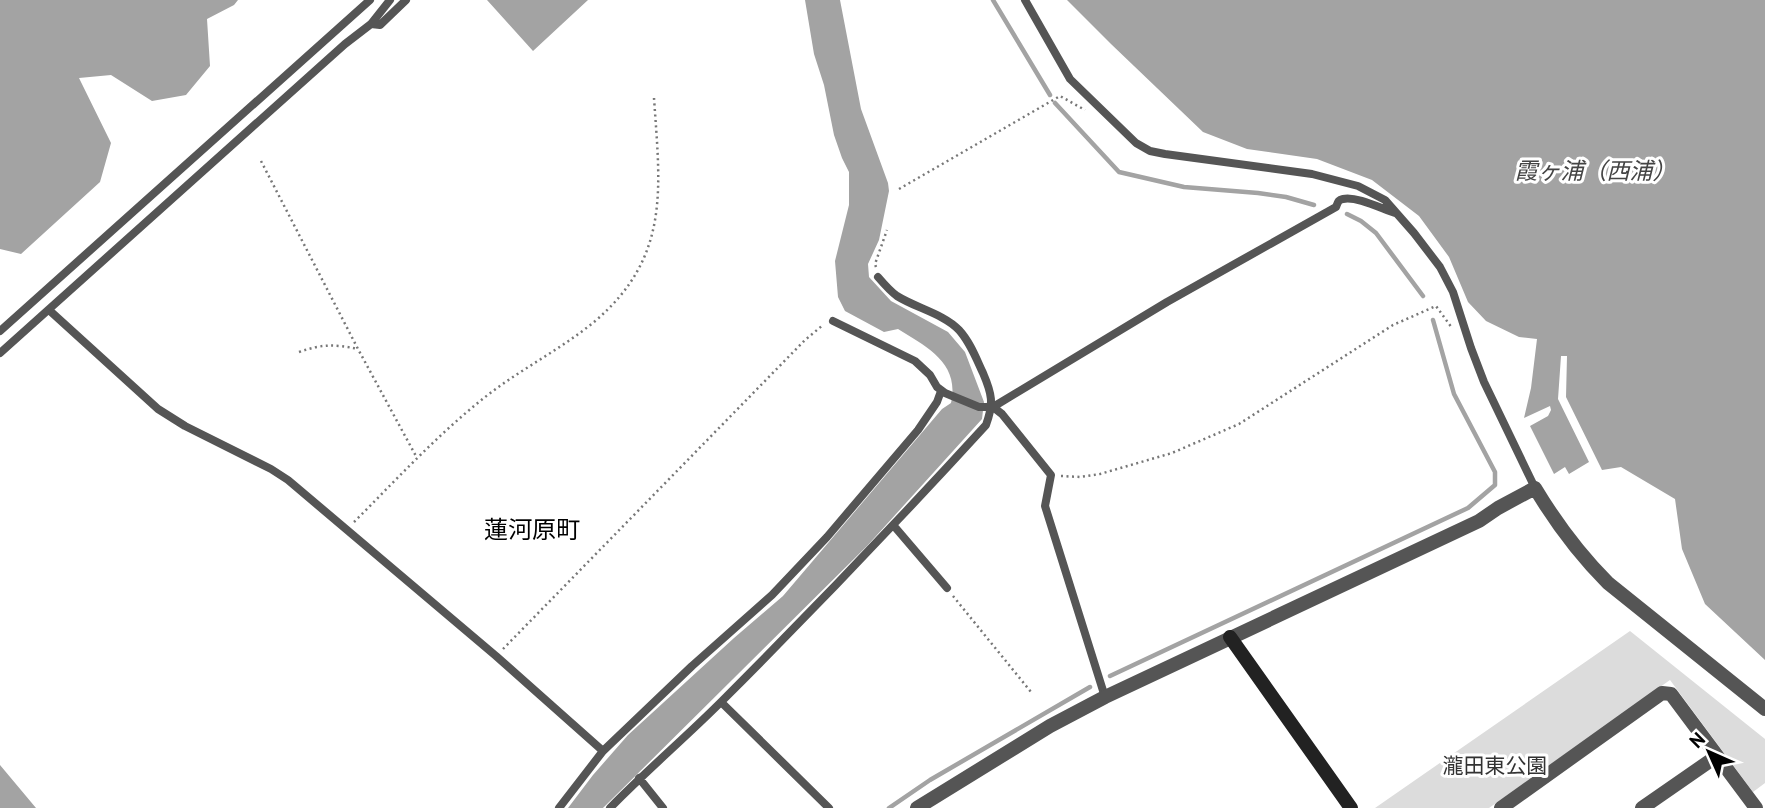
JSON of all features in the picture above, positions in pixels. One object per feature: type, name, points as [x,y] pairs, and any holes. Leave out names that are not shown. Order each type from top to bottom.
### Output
[{"type":"street","points":[[917,808],[1050,726],[1105,697],[1479,521],[1535,488],[1563,533],[1608,583],[1765,709]]},
{"type":"street","points":[[1230,637],[1352,808]]},
{"type":"street","points":[[1501,808],[1662,693],[1671,694],[1756,808]]},
{"type":"street","points":[[1652,805],[1717,756]]},
{"type":"lane","points":[[0,331],[370,0]]},
{"type":"lane","points":[[0,353],[345,44],[371,24],[390,0]]},
{"type":"lane","points":[[371,24],[380,25],[406,0]]},
{"type":"lane","points":[[1025,0],[1070,79],[1136,143],[1150,151],[1312,174],[1358,186],[1384,200],[1440,267],[1453,292],[1494,406],[1535,488]]},
{"type":"lane","points":[[832,321],[915,361],[930,375],[941,391],[979,407],[993,407],[1167,303],[1336,207],[1338,201],[1343,199],[1367,203],[1398,214]]},
{"type":"lane","points":[[610,808],[721,702],[894,526],[986,425],[993,407],[987,382],[970,344],[957,329],[898,296],[878,277]]},
{"type":"lane","points":[[49,310],[158,408],[185,426],[288,480],[496,656],[603,751]]},
{"type":"lane","points":[[559,808],[603,751],[772,595],[827,537],[918,430],[937,402],[941,391]]},
{"type":"lane","points":[[993,407],[1002,414],[1051,475],[1045,506],[1105,697]]},
{"type":"lane","points":[[894,526],[947,588]]},
{"type":"lane","points":[[721,702],[828,808]]},
{"type":"lane","points":[[639,778],[663,808]]},
{"type":"path","points":[[899,189],[1060,96],[1094,115],[1114,122]]},
{"type":"path","points":[[347,529],[466,412],[593,322],[613,304],[631,282],[645,257],[659,201],[654,98]]},
{"type":"path","points":[[261,161],[417,458]]},
{"type":"path","points":[[878,277],[875,264],[887,230]]},
{"type":"path","points":[[1051,475],[1080,477],[1100,474],[1172,453],[1239,424],[1393,325],[1436,306],[1457,335],[1471,348]]},
{"type":"path","points":[[496,656],[805,340],[832,321]]},
{"type":"path","points":[[299,352],[318,345],[337,344],[358,349]]},
{"type":"path","points":[[947,588],[1031,692]]},
{"type":"green space","name":"瀧田東公園","points":[[1630,631],[1765,739],[1765,783],[1753,792],[1670,680],[1489,808],[1375,808]]},
{"type":"water","points":[[0,0],[238,0],[234,5],[207,19],[210,66],[186,95],[152,101],[111,75],[79,78],[111,143],[100,182],[21,254],[0,249]]},
{"type":"water","points":[[487,0],[588,0],[533,51]]},
{"type":"water","points":[[805,0],[840,0],[861,109],[888,183],[889,191],[879,240],[868,264],[869,277],[891,301],[948,332],[965,352],[984,402],[982,419],[867,546],[603,808],[568,808],[628,735],[783,596],[942,409],[951,403],[951,377],[939,358],[898,329],[884,332],[845,311],[838,297],[835,261],[849,205],[849,172],[834,135],[824,85],[814,54]]},
{"type":"water","name":"霞ヶ浦（西浦）","points":[[1067,0],[1765,0],[1765,660],[1705,604],[1682,549],[1675,499],[1621,467],[1602,470],[1566,397],[1567,356],[1561,356],[1558,399],[1589,462],[1569,474],[1565,467],[1554,474],[1530,426],[1548,416],[1550,406],[1524,418],[1537,339],[1519,337],[1486,321],[1468,302],[1449,257],[1419,216],[1372,180],[1317,159],[1247,149],[1203,132]]},
{"type":"water","points":[[0,765],[36,808],[0,808]]},
{"type":"waterway","points":[[993,0],[1050,95]]},
{"type":"waterway","points":[[1055,103],[1119,172],[1184,187],[1258,193],[1314,205]]},
{"type":"waterway","points":[[1347,214],[1376,233],[1423,296]]},
{"type":"waterway","points":[[1110,676],[1468,508],[1495,485],[1495,472],[1454,394],[1433,320]]},
{"type":"waterway","points":[[889,808],[930,780],[1090,687]]},
{"type":"district","name":"蓮河原町","points":[[532,529]]}]
